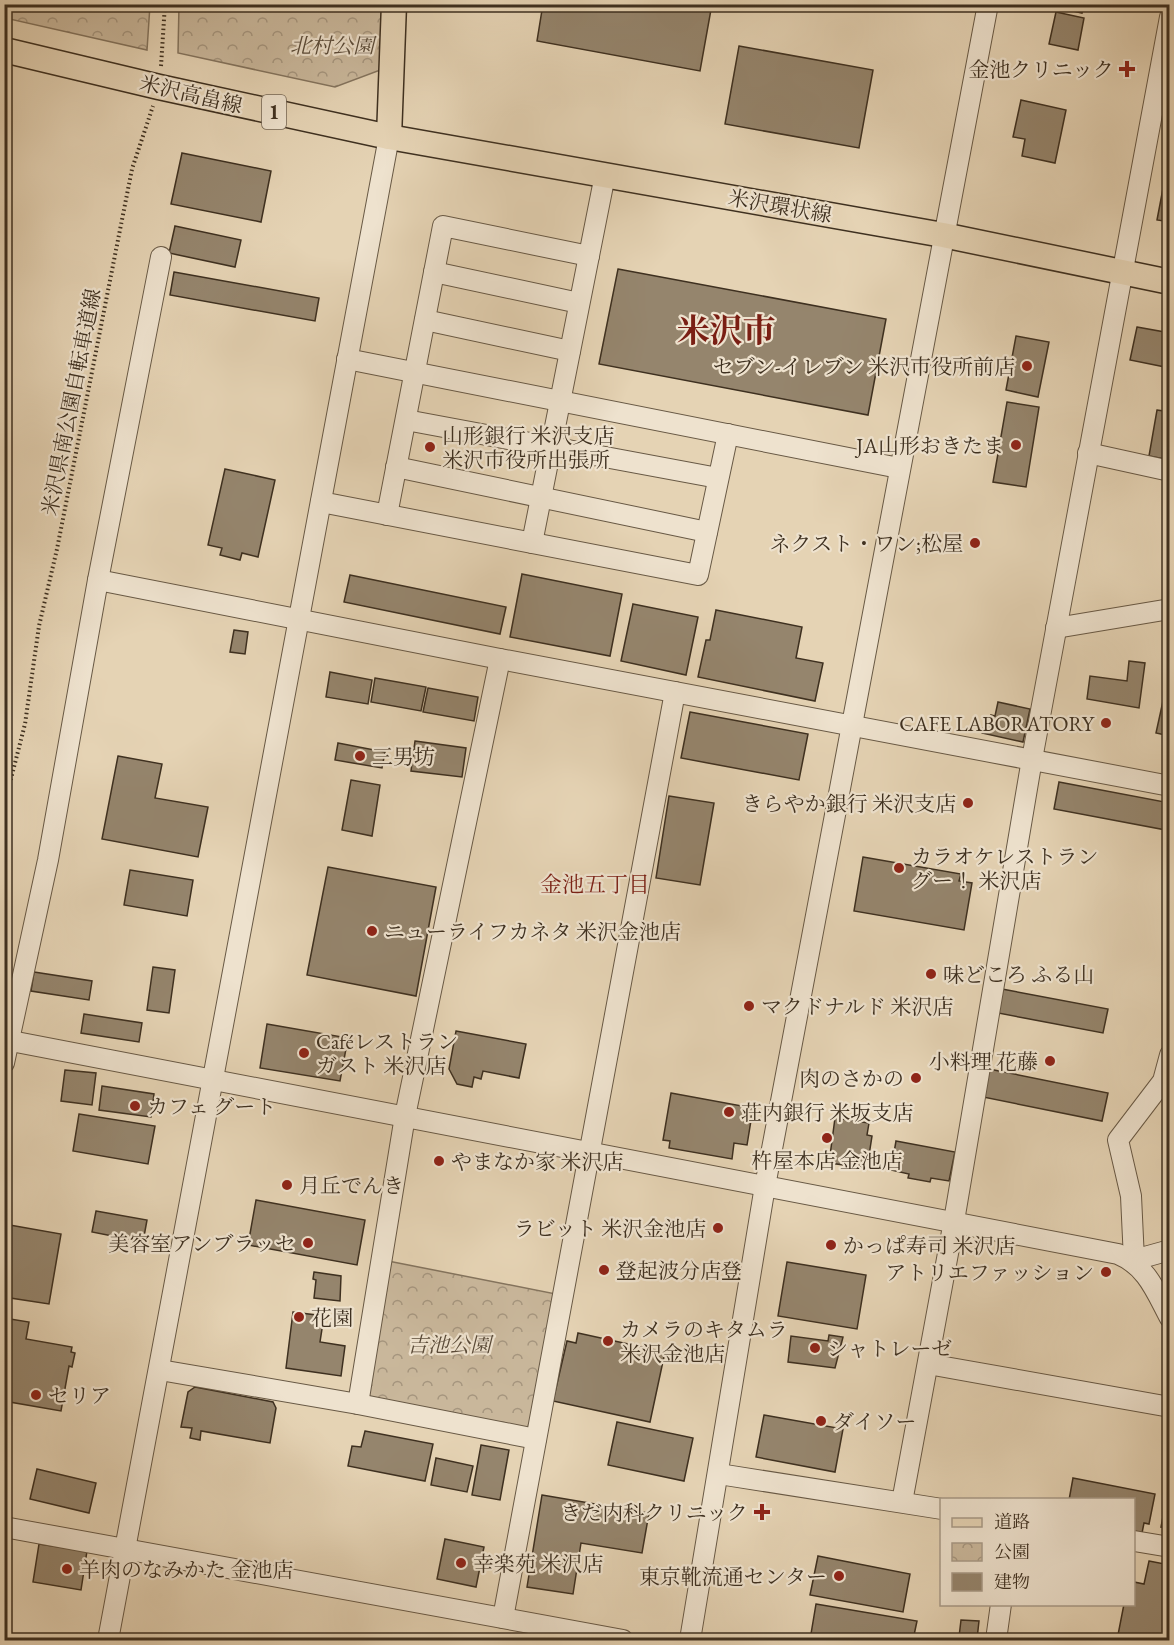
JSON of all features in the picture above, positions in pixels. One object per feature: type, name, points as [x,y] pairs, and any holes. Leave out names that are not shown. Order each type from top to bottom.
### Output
[{"type":"main road","points":[[388,137],[394,4]]},
{"type":"main road","name":"米沢高畠線","points":[[4,50],[159,87],[388,137]]},
{"type":"main road","name":"米沢環状線","points":[[388,137],[943,235],[1170,282]]},
{"type":"street","points":[[690,1641],[765,1186],[988,4]]},
{"type":"street","points":[[902,1502],[954,1221],[1032,759],[1170,17]]},
{"type":"street","points":[[108,1641],[388,137]]},
{"type":"street","points":[[532,543],[605,175]]},
{"type":"street","points":[[387,515],[443,226],[589,256]]},
{"type":"street","points":[[4,1063],[11,1041],[48,860],[98,580],[160,257]]},
{"type":"street","points":[[434,272],[579,303]]},
{"type":"street","points":[[425,320],[570,351]]},
{"type":"street","points":[[347,359],[899,468]]},
{"type":"street","points":[[406,420],[718,478]]},
{"type":"street","points":[[321,502],[698,575],[728,434]]},
{"type":"street","points":[[1088,453],[1170,471]]},
{"type":"street","points":[[396,467],[707,532]]},
{"type":"street","points":[[98,580],[1170,786]]},
{"type":"street","points":[[1056,628],[1170,609]]},
{"type":"street","points":[[358,1404],[405,1116],[500,659]]},
{"type":"street","points":[[503,1618],[675,692]]},
{"type":"street","points":[[11,1041],[1118,1254],[1134,1260],[1147,1275],[1170,1318]]},
{"type":"street","points":[[1134,1260],[1131,1196],[1118,1140],[1163,1081],[1170,1055]]},
{"type":"street","points":[[1134,1260],[1170,1250]]},
{"type":"street","points":[[928,1364],[1170,1407]]},
{"type":"street","points":[[160,1370],[358,1404],[536,1439]]},
{"type":"street","points":[[719,1474],[940,1509]]},
{"type":"street","points":[[4,1527],[623,1641]]},
{"type":"street","points":[[1135,1541],[1170,1547]]},
{"type":"street","points":[[996,1641],[1001,1606]]},
{"type":"path","name":"米沢県南公園自転車道線","points":[[4,806],[25,724],[39,626],[57,549],[130,180],[159,87],[165,4]]},
{"type":"green space","points":[[5,4],[150,5],[147,50],[5,18]]},
{"type":"green space","name":"北村公園","points":[[179,5],[385,5],[383,69],[335,87],[178,53]]},
{"type":"green space","name":"吉池公園","points":[[388,1261],[556,1294],[530,1430],[363,1398]]},
{"type":"building","points":[[543,4],[712,4],[700,71],[537,41]]},
{"type":"building","points":[[930,4],[963,4],[962,11]]},
{"type":"building","points":[[1043,4],[1084,4],[1082,13]]},
{"type":"building","points":[[1056,12],[1084,18],[1078,50],[1049,44]]},
{"type":"building","points":[[739,46],[873,70],[859,148],[725,124]]},
{"type":"building","points":[[1021,100],[1066,110],[1055,163],[1022,156],[1025,139],[1013,137]]},
{"type":"building","points":[[182,153],[271,171],[261,222],[171,204]]},
{"type":"building","points":[[1165,178],[1170,179],[1170,222],[1157,220]]},
{"type":"building","points":[[175,226],[241,240],[235,267],[169,253]]},
{"type":"building","points":[[618,269],[886,319],[868,415],[599,364]]},
{"type":"building","points":[[174,272],[319,298],[315,321],[170,295]]},
{"type":"building","points":[[1137,327],[1170,333],[1170,368],[1130,360]]},
{"type":"building","name":"セブン-イレブン 米沢市役所前店","points":[[1016,336],[1049,342],[1038,397],[1006,390]]},
{"type":"building","name":"JA山形おきたま","points":[[1007,402],[1039,407],[1026,487],[993,482]]},
{"type":"building","points":[[1157,410],[1170,412],[1170,460],[1149,456]]},
{"type":"building","points":[[225,469],[275,480],[258,557],[242,553],[240,560],[220,555],[222,548],[208,545]]},
{"type":"building","points":[[522,574],[622,594],[610,656],[510,637]]},
{"type":"building","points":[[350,575],[506,607],[500,634],[344,602]]},
{"type":"building","points":[[633,604],[698,617],[686,675],[621,661]]},
{"type":"building","points":[[716,610],[802,627],[796,658],[823,663],[815,701],[698,677],[706,640],[710,640]]},
{"type":"building","points":[[234,630],[248,632],[245,654],[230,652]]},
{"type":"building","points":[[1129,661],[1145,663],[1139,708],[1087,699],[1090,676],[1127,681]]},
{"type":"building","points":[[330,672],[372,680],[368,704],[326,697]]},
{"type":"building","points":[[375,678],[426,687],[421,711],[371,702]]},
{"type":"building","points":[[428,688],[478,697],[474,721],[423,712]]},
{"type":"building","points":[[1163,701],[1170,703],[1170,736],[1156,733]]},
{"type":"building","points":[[998,702],[1030,709],[1023,742],[982,733],[986,719],[991,719],[991,715],[995,716]]},
{"type":"building","points":[[690,712],[808,734],[799,780],[681,758]]},
{"type":"building","points":[[415,741],[466,748],[462,777],[411,771]]},
{"type":"building","name":"三男坊","points":[[338,743],[385,752],[382,768],[335,760]]},
{"type":"building","points":[[118,756],[162,764],[155,798],[208,807],[198,857],[102,839]]},
{"type":"building","points":[[351,780],[380,785],[372,836],[342,830]]},
{"type":"building","points":[[1059,782],[1170,803],[1166,830],[1054,809]]},
{"type":"building","points":[[669,796],[714,803],[700,885],[656,878]]},
{"type":"building","points":[[863,857],[961,874],[959,881],[972,883],[964,930],[854,911]]},
{"type":"building","name":"ニューライフカネタ 米沢金池店","points":[[328,867],[436,887],[416,996],[307,975]]},
{"type":"building","points":[[130,870],[193,880],[187,916],[124,905]]},
{"type":"building","points":[[153,967],[175,970],[169,1013],[147,1010]]},
{"type":"building","points":[[34,972],[92,981],[89,1000],[31,991]]},
{"type":"building","points":[[1002,989],[1108,1009],[1103,1033],[998,1013]]},
{"type":"building","points":[[84,1014],[142,1023],[139,1042],[81,1033]]},
{"type":"building","name":"Caféレストラン ガスト 米沢店","points":[[267,1024],[348,1038],[340,1081],[260,1068]]},
{"type":"building","points":[[456,1031],[526,1044],[519,1078],[483,1071],[481,1079],[474,1077],[472,1087],[457,1084],[449,1069]]},
{"type":"building","points":[[989,1069],[1108,1093],[1102,1121],[983,1097]]},
{"type":"building","points":[[65,1070],[96,1073],[92,1105],[61,1101]]},
{"type":"building","points":[[102,1086],[154,1094],[151,1117],[99,1110]]},
{"type":"building","points":[[671,1093],[753,1108],[747,1145],[734,1143],[732,1159],[669,1148],[670,1141],[663,1140]]},
{"type":"building","points":[[79,1114],[155,1126],[148,1164],[73,1151]]},
{"type":"building","points":[[835,1118],[869,1123],[867,1135],[872,1136],[867,1168],[829,1163]]},
{"type":"building","points":[[896,1141],[955,1152],[949,1181],[931,1178],[930,1182],[908,1178],[909,1174],[891,1170]]},
{"type":"building","points":[[256,1200],[365,1220],[357,1265],[248,1245]]},
{"type":"building","points":[[96,1211],[147,1220],[143,1242],[92,1232]]},
{"type":"building","points":[[4,1224],[61,1234],[49,1304],[4,1297]]},
{"type":"building","points":[[787,1262],[866,1275],[857,1329],[778,1316]]},
{"type":"building","points":[[314,1272],[341,1276],[340,1301],[314,1298],[316,1280],[313,1279]]},
{"type":"building","points":[[293,1312],[324,1316],[320,1342],[345,1346],[341,1376],[286,1368]]},
{"type":"building","points":[[4,1318],[29,1322],[26,1339],[72,1347],[71,1352],[75,1353],[72,1367],[69,1366],[61,1411],[4,1401]]},
{"type":"building","points":[[578,1333],[665,1352],[650,1422],[553,1401],[567,1341],[576,1343]]},
{"type":"building","name":"シャトレーゼ","points":[[829,1335],[843,1337],[835,1368],[788,1362],[791,1336],[828,1341]]},
{"type":"building","points":[[195,1387],[273,1402],[276,1408],[270,1443],[201,1431],[200,1440],[190,1438],[192,1428],[181,1427],[188,1392]]},
{"type":"building","points":[[764,1415],[843,1429],[835,1472],[756,1457]]},
{"type":"building","points":[[617,1422],[693,1438],[684,1481],[608,1465]]},
{"type":"building","points":[[365,1431],[433,1444],[425,1481],[348,1466],[352,1446],[361,1447]]},
{"type":"building","points":[[481,1445],[509,1450],[500,1500],[472,1495]]},
{"type":"building","points":[[436,1458],[473,1466],[467,1492],[431,1485]]},
{"type":"building","points":[[37,1469],[96,1483],[89,1513],[30,1499]]},
{"type":"building","points":[[1073,1478],[1155,1494],[1149,1524],[1144,1523],[1142,1533],[1135,1531],[1135,1498],[1069,1498]]},
{"type":"building","points":[[542,1495],[649,1513],[642,1553],[581,1543],[573,1594],[527,1587]]},
{"type":"building","points":[[1167,1496],[1170,1497],[1170,1538],[1166,1537],[1168,1528],[1161,1527]]},
{"type":"building","name":"幸楽苑 米沢店","points":[[445,1539],[484,1547],[476,1587],[437,1579]]},
{"type":"building","points":[[39,1544],[87,1551],[81,1590],[33,1582]]},
{"type":"building","points":[[818,1556],[910,1574],[903,1612],[810,1595]]},
{"type":"building","points":[[1149,1561],[1170,1565],[1170,1640],[1117,1640],[1124,1606],[1135,1606],[1135,1582],[1144,1584]]},
{"type":"building","points":[[816,1604],[917,1621],[913,1640],[810,1640]]},
{"type":"building","points":[[961,1620],[979,1621],[977,1639],[980,1640],[946,1640],[946,1636],[959,1637]]},
{"type":"place","name":"金池クリニック","points":[[1127,69]]},
{"type":"place","name":"セブン-イレブン 米沢市役所前店","points":[[1027,366]]},
{"type":"place","name":"JA山形おきたま","points":[[1016,445]]},
{"type":"place","name":"山形銀行 米沢支店 米沢市役所出張所","points":[[430,447]]},
{"type":"place","name":"ネクスト・ワン;松屋","points":[[975,543]]},
{"type":"place","name":"CAFE LABORATORY","points":[[1106,723]]},
{"type":"place","name":"三男坊","points":[[360,756]]},
{"type":"place","name":"きらやか銀行 米沢支店","points":[[968,803]]},
{"type":"place","name":"カラオケレストラン グー！ 米沢店","points":[[899,868]]},
{"type":"place","name":"ニューライフカネタ 米沢金池店","points":[[372,931]]},
{"type":"place","name":"味どころ ふる山","points":[[931,974]]},
{"type":"place","name":"マクドナルド 米沢店","points":[[749,1006]]},
{"type":"place","name":"Caféレストラン ガスト 米沢店","points":[[304,1053]]},
{"type":"place","name":"小料理 花藤","points":[[1050,1061]]},
{"type":"place","name":"肉のさかの","points":[[916,1078]]},
{"type":"place","name":"カフェ グート","points":[[135,1106]]},
{"type":"place","name":"荘内銀行 米坂支店","points":[[729,1112]]},
{"type":"place","name":"杵屋本店 金池店","points":[[827,1138]]},
{"type":"place","name":"やまなか家 米沢店","points":[[439,1161]]},
{"type":"place","name":"月丘でんき","points":[[287,1185]]},
{"type":"place","name":"ラビット 米沢金池店","points":[[718,1228]]},
{"type":"place","name":"美容室アンブラッセ","points":[[308,1243]]},
{"type":"place","name":"かっぱ寿司 米沢店","points":[[831,1245]]},
{"type":"place","name":"登起波分店登","points":[[604,1270]]},
{"type":"place","name":"アトリエファッション","points":[[1106,1272]]},
{"type":"place","name":"花園","points":[[299,1317]]},
{"type":"place","name":"カメラのキタムラ 米沢金池店","points":[[608,1341]]},
{"type":"place","name":"シャトレーゼ","points":[[815,1348]]},
{"type":"place","name":"セリア","points":[[36,1395]]},
{"type":"place","name":"ダイソー","points":[[821,1421]]},
{"type":"place","name":"きだ内科クリニック","points":[[762,1512]]},
{"type":"place","name":"幸楽苑 米沢店","points":[[461,1563]]},
{"type":"place","name":"羊肉のなみかた 金池店","points":[[67,1569]]},
{"type":"place","name":"東京靴流通センター","points":[[839,1576]]},
{"type":"district","name":"米沢市","points":[[726,330]]},
{"type":"district","name":"金池五丁目","points":[[595,884]]}]
